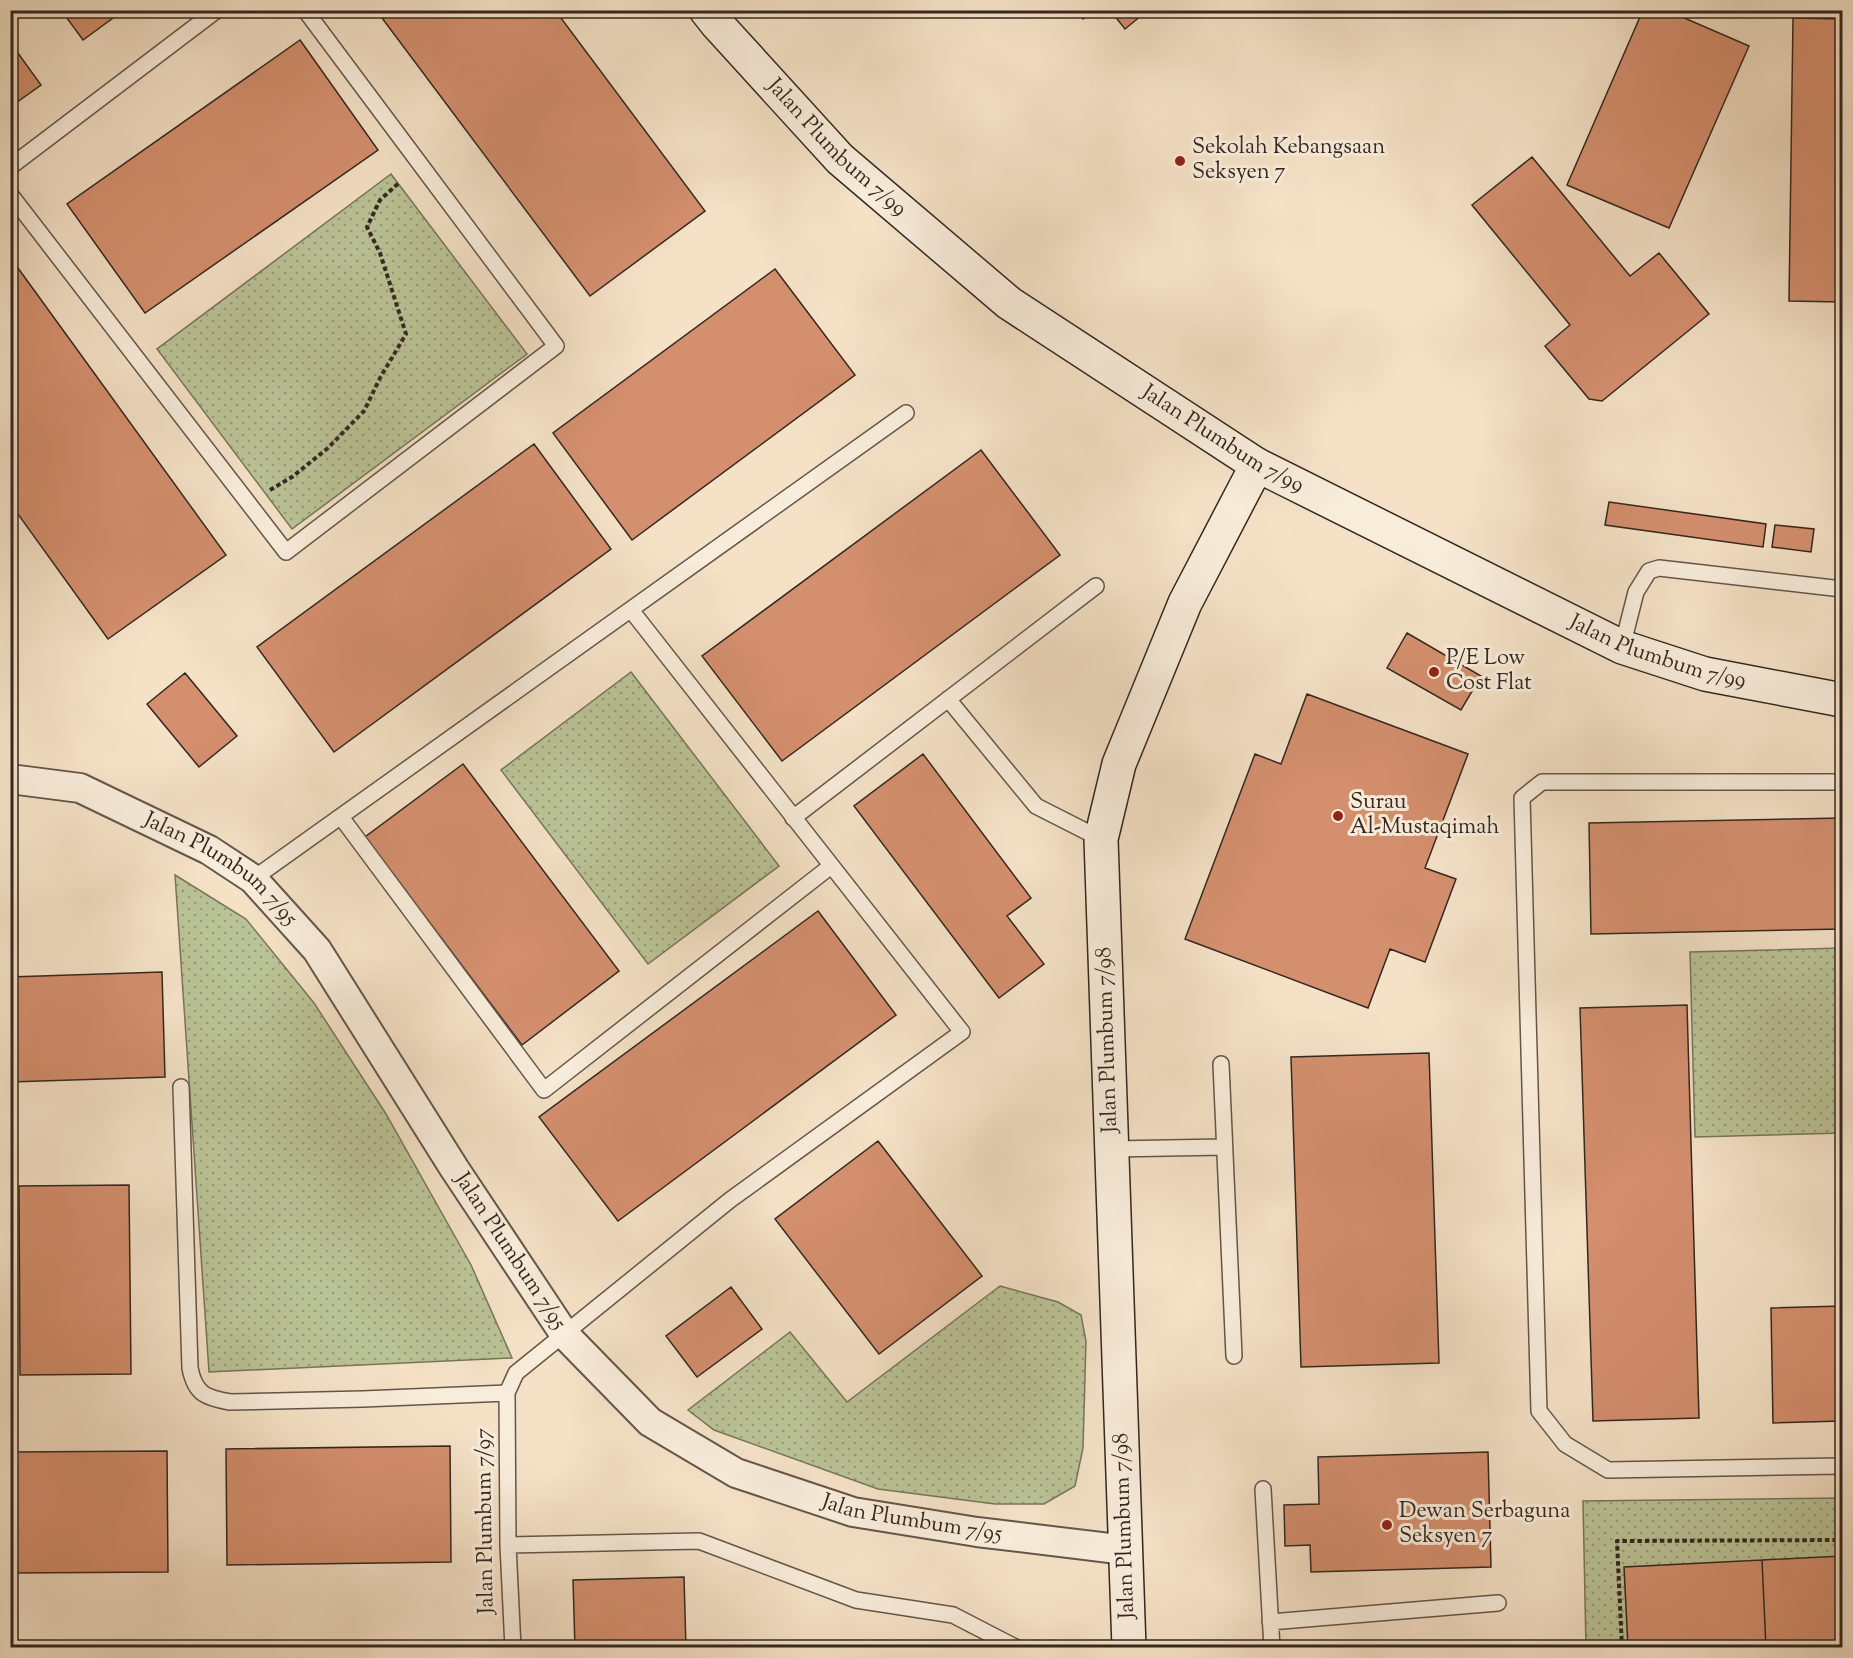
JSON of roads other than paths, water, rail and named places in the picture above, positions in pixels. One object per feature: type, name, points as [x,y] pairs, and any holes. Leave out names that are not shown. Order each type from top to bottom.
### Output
[{"type":"street","name":"Jalan Plumbum 7/99","points":[[706,10],[840,159],[1009,303],[1257,465],[1622,647],[1705,674],[1842,700]]},
{"type":"street","name":"Jalan Plumbum 7/98","points":[[1129,1647],[1101,839],[1119,764],[1185,603],[1257,465]]},
{"type":"street","name":"Jalan Plumbum 7/95","points":[[10,778],[80,788],[209,850],[253,879],[317,950],[454,1168],[565,1335],[650,1422],[736,1473],[853,1512],[977,1532],[1126,1550]]},
{"type":"lane","points":[[10,167],[217,10]]},
{"type":"lane","points":[[10,194],[286,552],[556,346],[305,10]]},
{"type":"lane","points":[[253,879],[906,413]]},
{"type":"lane","points":[[1622,647],[1641,581],[1649,571],[1659,568],[1842,589]]},
{"type":"lane","points":[[793,818],[1096,586]]},
{"type":"lane","points":[[182,1087],[189,1368],[193,1382],[201,1393],[215,1400],[230,1402],[363,1400],[507,1393],[516,1373],[730,1200],[962,1032],[630,610]]},
{"type":"lane","points":[[948,699],[1036,806],[1101,839]]},
{"type":"lane","points":[[1842,783],[1542,782],[1522,798],[1539,1411],[1564,1444],[1608,1470],[1842,1466]]},
{"type":"lane","points":[[341,817],[544,1090],[831,866]]},
{"type":"lane","points":[[1221,1064],[1234,1356]]},
{"type":"lane","points":[[1112,1149],[1224,1148]]},
{"type":"lane","name":"Jalan Plumbum 7/97","points":[[507,1393],[508,1545],[513,1647]]},
{"type":"lane","points":[[1263,1489],[1272,1647]]},
{"type":"lane","points":[[508,1545],[699,1541],[856,1600],[953,1615],[1017,1647]]},
{"type":"lane","points":[[1270,1622],[1498,1603]]},
{"type":"place","name":"Sekolah Kebangsaan Seksyen 7","points":[[1180,161]]},
{"type":"place","name":"P/E Low Cost Flat","points":[[1434,672]]},
{"type":"place","name":"Surau Al-Mustaqimah","points":[[1338,816]]},
{"type":"place","name":"Dewan Serbaguna Seksyen 7","points":[[1387,1525]]}]
